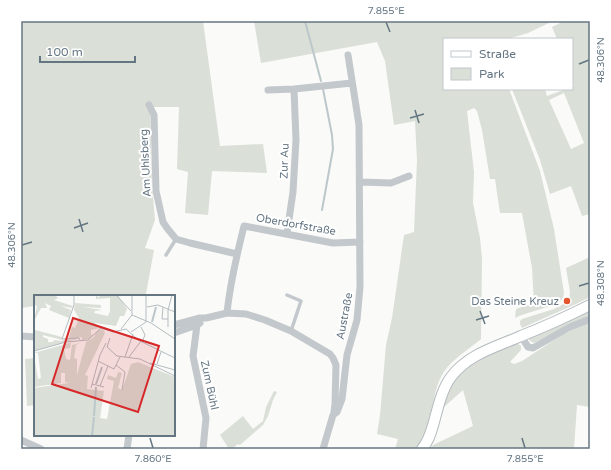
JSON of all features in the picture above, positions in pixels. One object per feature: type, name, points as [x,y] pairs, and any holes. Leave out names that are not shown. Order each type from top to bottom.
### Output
[{"type":"street","name":"Austraße","points":[[323,449],[333,414],[336,412],[342,400],[347,355],[357,320],[360,287],[360,125],[348,55]]},
{"type":"street","points":[[268,90],[352,83]]},
{"type":"street","name":"Zur Au","points":[[287,233],[294,192],[296,140],[294,89]]},
{"type":"street","name":"Am Uhlsberg","points":[[149,105],[154,115],[156,191],[164,222],[176,239]]},
{"type":"street","points":[[360,182],[392,183],[409,176]]},
{"type":"street","name":"Oberdorfstraße","points":[[227,313],[237,254],[244,226],[333,242],[360,242]]},
{"type":"street","points":[[176,239],[237,254]]},
{"type":"street","points":[[422,449],[431,434],[444,390],[450,378],[458,368],[471,358],[494,347],[590,305]]},
{"type":"street","points":[[175,325],[227,313],[246,314],[291,331],[330,354],[334,358],[336,374],[335,404],[333,414]]},
{"type":"street","points":[[175,333],[197,325],[206,318]]},
{"type":"street","points":[[521,336],[528,347],[533,348],[568,328],[590,319]]},
{"type":"street","name":"Zum Bühl","points":[[197,325],[193,356],[206,418],[203,449]]},
{"type":"street","points":[[21,336],[34,337]]},
{"type":"street","points":[[127,449],[129,436]]},
{"type":"street","points":[[21,440],[41,449]]},
{"type":"lane","points":[[166,255],[176,239]]},
{"type":"lane","points":[[287,295],[301,301],[291,331]]},
{"type":"green space","points":[[21,21],[203,21],[220,146],[263,144],[267,173],[212,171],[208,215],[185,213],[188,172],[177,169],[179,107],[150,107],[152,186],[155,220],[145,248],[154,250],[146,294],[34,295],[34,306],[21,308]]},
{"type":"green space","points":[[254,21],[553,21],[528,33],[510,38],[443,38],[443,90],[509,90],[540,171],[554,229],[564,294],[559,302],[515,318],[516,309],[534,303],[532,268],[522,213],[500,213],[495,179],[490,179],[482,130],[477,111],[474,108],[467,111],[474,172],[473,203],[480,238],[482,259],[481,339],[458,357],[443,373],[437,386],[430,417],[423,438],[413,449],[395,449],[398,439],[377,434],[386,345],[392,318],[404,235],[414,232],[417,160],[415,121],[394,125],[385,61],[377,42],[261,63]]},
{"type":"green space","points":[[564,21],[590,21],[590,214],[582,216],[571,186],[550,194],[540,160],[512,90],[545,90],[547,96],[563,90],[573,90],[573,38],[557,38],[552,27]],"holes":[[[564,93],[584,143],[571,149],[549,100]]]},
{"type":"green space","points":[[590,257],[590,297],[522,328],[520,321],[522,319],[554,309],[569,301],[570,292],[566,268]]},
{"type":"green space","points":[[590,309],[590,315],[534,343],[530,341],[529,339],[531,336]]},
{"type":"green space","points":[[590,322],[590,407],[577,405],[574,449],[430,449],[433,445],[473,426],[463,390],[443,408],[444,399],[457,376],[473,362],[510,344],[517,343],[521,346],[521,350],[510,362],[514,364],[522,361],[562,335]]},
{"type":"green space","points":[[34,358],[34,405],[27,406],[25,359]]},
{"type":"green space","points":[[274,391],[277,392],[263,425],[240,445],[238,444],[232,449],[229,449],[220,435],[243,416],[253,429],[263,421],[266,407]]},
{"type":"waterway","points":[[305,21],[321,81]]},
{"type":"waterway","points":[[322,210],[333,149],[332,135],[323,89]]},
{"type":"place","name":"Das Steine Kreuz","points":[[567,301]]}]
